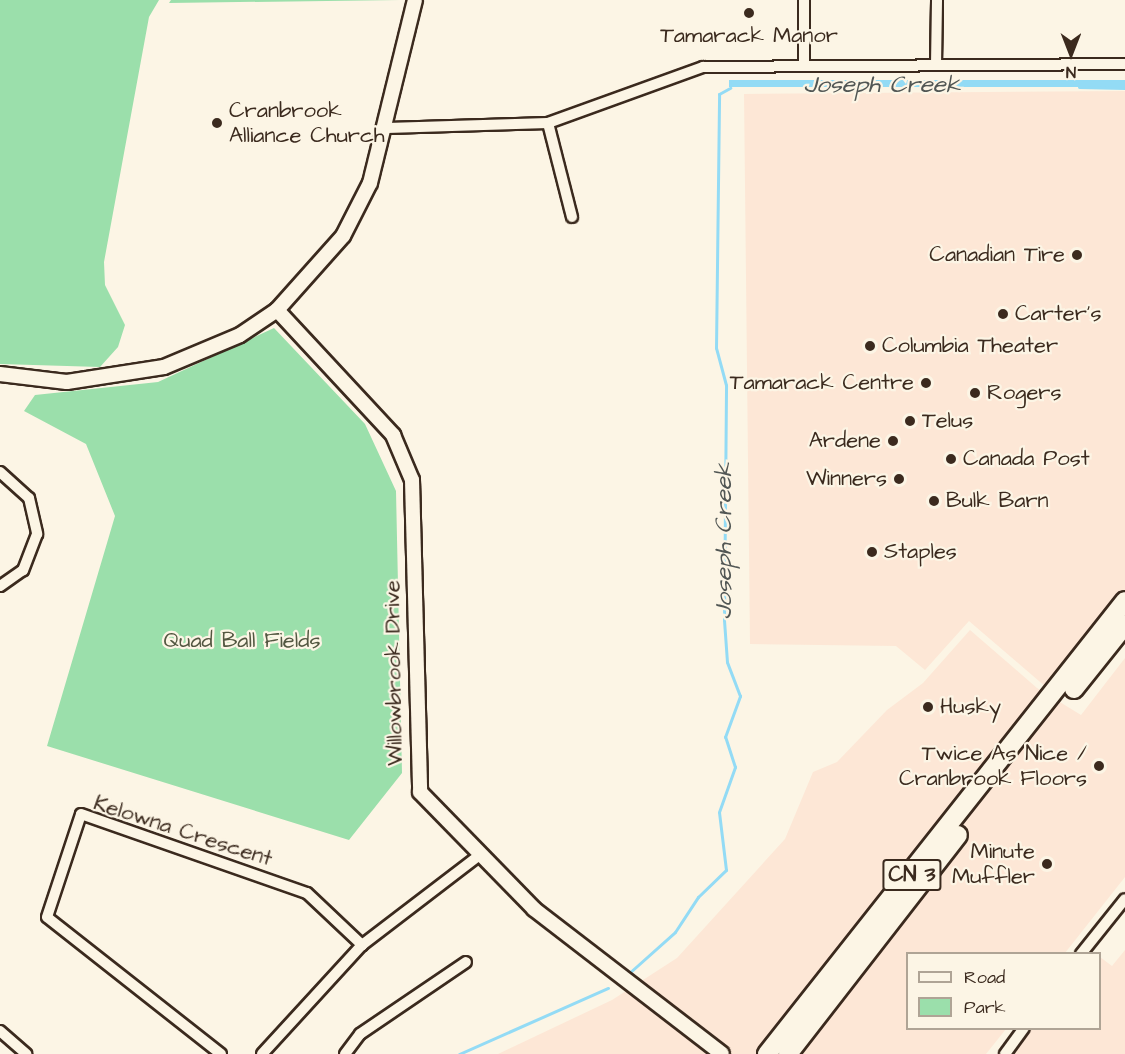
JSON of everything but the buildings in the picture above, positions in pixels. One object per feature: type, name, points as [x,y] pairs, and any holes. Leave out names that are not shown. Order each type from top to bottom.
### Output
[{"type":"highway","name":"CN 3","points":[[766,1054],[1125,601]]},
{"type":"highway","name":"CN 3","points":[[788,1054],[1125,625]]},
{"type":"street","points":[[0,374],[67,382],[164,367],[240,335],[277,310],[344,236],[370,183],[387,128],[415,0]]},
{"type":"street","points":[[804,0],[804,64]]},
{"type":"street","points":[[936,65],[937,0]]},
{"type":"street","points":[[387,128],[548,123],[703,67],[804,64],[1125,64]]},
{"type":"street","points":[[548,123],[572,217]]},
{"type":"street","name":"Willowbrook Drive","points":[[277,310],[393,435],[404,456],[412,480],[416,772],[420,792],[534,909],[722,1054]]},
{"type":"street","points":[[0,472],[29,498],[37,534],[23,570],[0,586]]},
{"type":"street","name":"Kelowna Crescent","points":[[221,1054],[47,917],[81,814],[307,892],[362,945]]},
{"type":"street","points":[[262,1054],[362,945],[481,854]]},
{"type":"street","points":[[1083,952],[1125,899]]},
{"type":"street","points":[[345,1054],[360,1034],[466,962]]},
{"type":"street","points":[[1005,1054],[1023,1030]]},
{"type":"street","points":[[0,1031],[26,1054]]},
{"type":"shaded area","points":[[1125,91],[1125,602],[1054,694],[969,621],[925,670],[896,646],[750,644],[744,94]]},
{"type":"shaded area","points":[[970,630],[1037,688],[1081,715],[1125,658],[1125,877],[1066,952],[906,952],[906,1030],[1005,1030],[986,1054],[498,1054],[612,1000],[677,958],[785,839],[813,772],[837,762],[887,710],[923,683]]},
{"type":"shaded area","points":[[1125,950],[1125,1054],[1001,1054],[1020,1030],[1101,1030],[1101,958],[1112,966]]},
{"type":"green space","points":[[0,0],[159,0],[149,17],[104,262],[105,285],[125,325],[118,347],[100,367],[0,364]]},
{"type":"green space","points":[[171,0],[400,0],[169,3]]},
{"type":"green space","name":"Quad Ball Fields","points":[[274,328],[365,424],[396,491],[402,773],[349,840],[47,746],[115,516],[86,444],[24,411],[35,395],[158,382]]},
{"type":"water","points":[[729,80],[1125,80],[1125,87],[729,87]]},
{"type":"waterway","name":"Joseph Creek","points":[[1079,87],[1125,88]]},
{"type":"waterway","name":"Joseph Creek","points":[[628,974],[675,932],[698,897],[726,870],[719,812],[735,767],[725,737],[740,696],[727,662],[724,620],[726,385],[716,348],[719,94],[730,88]]},
{"type":"waterway","name":"Joseph Creek","points":[[459,1054],[608,988]]},
{"type":"place","name":"Tamarack Manor","points":[[749,13]]},
{"type":"place","name":"Cranbrook Alliance Church","points":[[217,123]]},
{"type":"place","name":"Canadian Tire","points":[[1077,255]]},
{"type":"place","name":"Carter's","points":[[1003,314]]},
{"type":"place","name":"Columbia Theater","points":[[870,346]]},
{"type":"place","name":"Tamarack Centre","points":[[926,383]]},
{"type":"place","name":"Rogers","points":[[975,393]]},
{"type":"place","name":"Telus","points":[[910,421]]},
{"type":"place","name":"Ardene","points":[[893,441]]},
{"type":"place","name":"Canada Post","points":[[951,459]]},
{"type":"place","name":"Winners","points":[[899,479]]},
{"type":"place","name":"Bulk Barn","points":[[934,501]]},
{"type":"place","name":"Staples","points":[[872,552]]},
{"type":"place","name":"Husky","points":[[928,707]]},
{"type":"place","name":"Twice As Nice / Cranbrook Floors","points":[[1099,766]]},
{"type":"place","name":"Minute Muffler","points":[[1047,864]]}]
